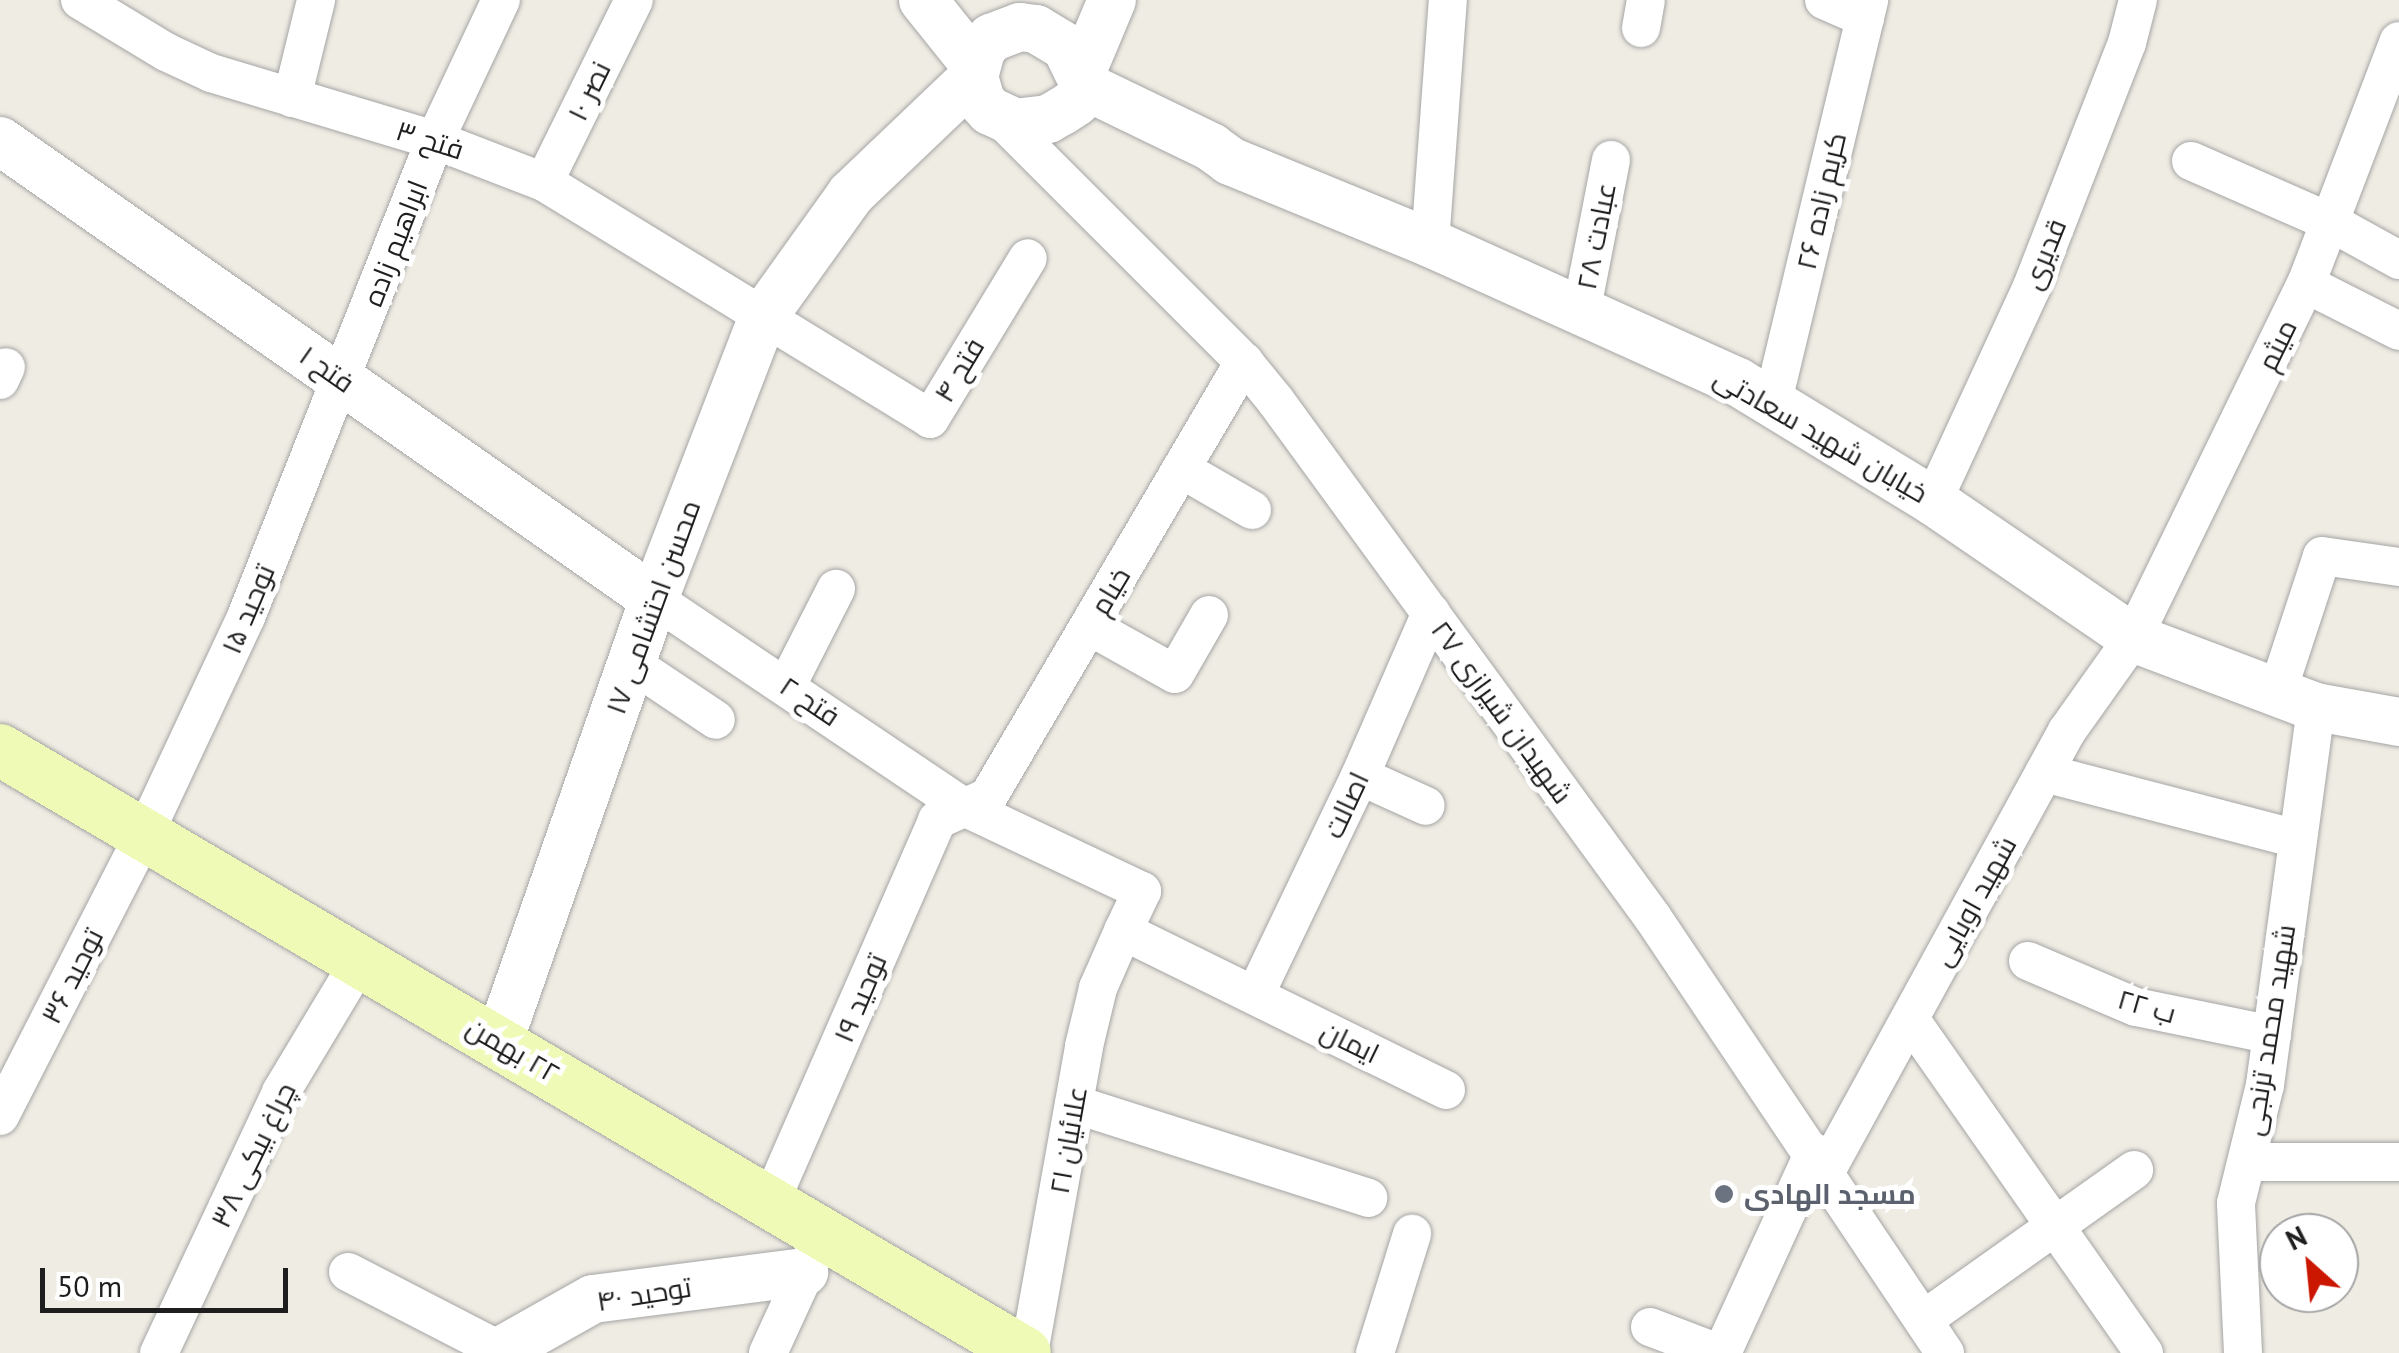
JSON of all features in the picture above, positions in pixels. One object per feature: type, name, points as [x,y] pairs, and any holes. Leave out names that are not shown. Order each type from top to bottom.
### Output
[{"type":"main road","name":"٢٢ بهمن","points":[[0,750],[770,1204],[813,1254],[1027,1353]]},
{"type":"street","name":"فتح ۳","points":[[80,0],[166,52],[212,72],[435,140],[544,182],[763,317]]},
{"type":"street","points":[[292,98],[316,0]]},
{"type":"street","name":"ابراهیم زاده","points":[[341,379],[435,140],[501,0]]},
{"type":"street","name":"نصر ۱۰","points":[[544,182],[634,0]]},
{"type":"street","points":[[923,0],[974,71],[982,101],[1000,118],[1032,122],[1076,90],[1112,0]]},
{"type":"street","points":[[980,0],[1066,47],[1076,90]]},
{"type":"street","points":[[974,71],[991,38],[1028,28],[1081,0]]},
{"type":"street","points":[[1430,243],[1448,0]]},
{"type":"street","points":[[1824,0],[1867,9]]},
{"type":"street","name":"قدیری","points":[[1933,501],[2030,288],[2127,43],[2138,0]]},
{"type":"street","name":"کریم زاده ۲۶","points":[[1773,401],[1867,9]]},
{"type":"street","name":"میثم","points":[[2132,638],[2306,284],[2399,42]]},
{"type":"street","name":"محسن احتشامی ۱۷","points":[[499,1041],[654,599],[763,317],[851,194],[974,71]]},
{"type":"street","name":"خیابان شهید سعادتی","points":[[1076,90],[1153,149],[1230,161],[1430,243],[1773,401],[1933,501],[2132,638],[2296,700],[2399,722]]},
{"type":"street","name":"محسن احتشامی ۱۷","points":[[851,194],[927,147],[1000,118]]},
{"type":"street","name":"شهیدان شیرازی ۲۷","points":[[1000,118],[1244,362],[1653,918],[1946,1353]]},
{"type":"street","name":"فتح ۱","points":[[0,142],[654,599]]},
{"type":"street","name":"عبادت ۲۸","points":[[1581,313],[1611,160]]},
{"type":"street","points":[[2191,160],[2330,222],[2399,260]]},
{"type":"street","name":"فتح ۴","points":[[763,317],[930,418],[1028,258]]},
{"type":"street","points":[[2306,284],[2399,332]]},
{"type":"street","name":"خیام","points":[[964,808],[988,797],[1244,362]]},
{"type":"street","name":"توحید ۱۵","points":[[144,835],[246,618],[341,379]]},
{"type":"street","points":[[1182,469],[1252,510]]},
{"type":"street","name":"شهید محمد ترنجی","points":[[2243,1353],[2236,1202],[2272,1035],[2298,838],[2296,700],[2322,556],[2399,567]]},
{"type":"street","points":[[787,685],[836,589]]},
{"type":"street","name":"فتح ۲","points":[[654,599],[787,685],[964,808],[1142,892],[1123,931]]},
{"type":"street","name":"اصالت","points":[[1254,995],[1360,776],[1432,613]]},
{"type":"street","points":[[1089,626],[1175,674],[1209,615]]},
{"type":"street","name":"شهید اوبایی","points":[[1720,1353],[1820,1161],[1910,1019],[2067,731],[2132,638]]},
{"type":"street","points":[[631,663],[716,720]]},
{"type":"street","points":[[2044,773],[2298,838]]},
{"type":"street","points":[[1360,776],[1426,806]]},
{"type":"street","name":"توحید ۱۹","points":[[770,1204],[937,820],[964,808]]},
{"type":"street","name":"توحید ۳۶","points":[[0,1116],[144,835]]},
{"type":"street","name":"ایمان","points":[[1123,931],[1446,1090]]},
{"type":"street","name":"علائیان ۲۱","points":[[1027,1353],[1098,988],[1123,931]]},
{"type":"street","name":"ب ۲۲","points":[[2028,961],[2136,1007],[2272,1035]]},
{"type":"street","name":"چراغ بیکی ۳۸","points":[[159,1353],[281,1092],[360,962]]},
{"type":"street","points":[[1910,1019],[2144,1353]]},
{"type":"street","points":[[1074,1104],[1368,1198]]},
{"type":"street","points":[[2247,1162],[2399,1162]]},
{"type":"street","points":[[1923,1320],[2134,1170]]},
{"type":"street","points":[[1379,1328],[1412,1234]]},
{"type":"street","points":[[768,1353],[813,1254]]},
{"type":"street","name":"توحید ۴۰","points":[[499,1352],[592,1299],[813,1254]]},
{"type":"street","points":[[348,1272],[499,1352]]},
{"type":"street","points":[[1650,1326],[1720,1353]]},
{"type":"place","name":"مسجد الهادی","points":[[1724,1194]]}]
